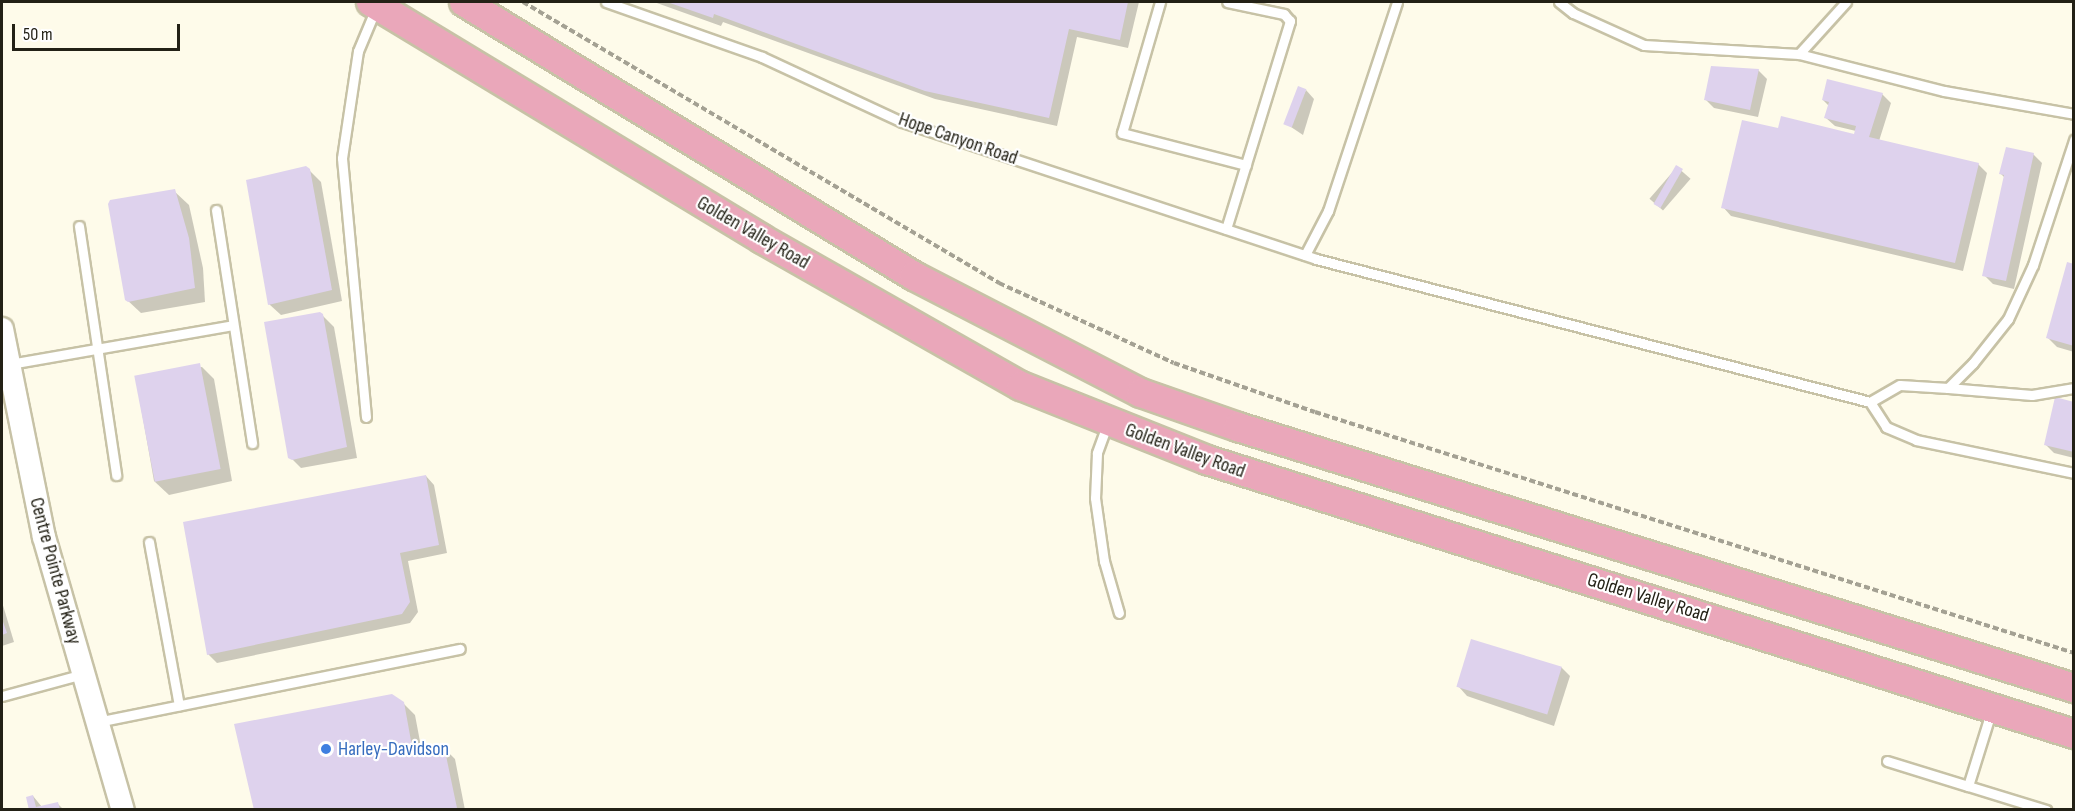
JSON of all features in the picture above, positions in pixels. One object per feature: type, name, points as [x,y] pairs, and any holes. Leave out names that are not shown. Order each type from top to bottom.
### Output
[{"type":"main road","name":"Golden Valley Road","points":[[464,2],[914,276],[1141,393],[1271,438],[2073,688]]},
{"type":"main road","name":"Golden Valley Road","points":[[374,3],[762,239],[1021,386],[1108,424],[1432,534],[1622,589],[2073,734]]},
{"type":"street","name":"Centre Pointe Parkway","points":[[2,329],[7,364],[44,537],[123,810]]},
{"type":"lane","name":"Hope Canyon Road","points":[[606,2],[762,57],[902,122],[1316,259],[1870,402]]},
{"type":"lane","points":[[1160,2],[1122,133],[1246,165]]},
{"type":"lane","points":[[1226,229],[1290,21],[1284,14],[1227,2]]},
{"type":"lane","points":[[1305,255],[1328,211],[1397,2]]},
{"type":"lane","points":[[1559,2],[1573,13],[1644,45],[1799,54],[1944,91],[2073,114]]},
{"type":"lane","points":[[1799,54],[1846,2]]},
{"type":"lane","points":[[366,417],[342,158],[358,51],[374,3]]},
{"type":"lane","points":[[1948,388],[1973,363],[2008,319],[2033,265],[2073,140]]},
{"type":"lane","points":[[216,210],[252,443]]},
{"type":"lane","points":[[79,226],[116,475]]},
{"type":"lane","points":[[7,364],[233,325]]},
{"type":"lane","points":[[2073,388],[2032,395],[1900,385],[1870,402],[1886,427],[1916,440],[2073,473]]},
{"type":"lane","points":[[1108,424],[1097,453],[1095,498],[1104,561],[1119,613]]},
{"type":"lane","points":[[149,542],[179,705]]},
{"type":"lane","points":[[97,722],[460,649]]},
{"type":"lane","points":[[2,696],[83,674]]},
{"type":"lane","points":[[1968,786],[1992,707]]},
{"type":"lane","points":[[1887,761],[2046,810]]},
{"type":"path","points":[[523,2],[925,242],[1045,306],[1163,358],[1315,412],[2073,653]]},
{"type":"building","points":[[667,2],[1128,2],[1120,40],[1069,29],[1049,118],[925,91],[714,14],[713,18]]},
{"type":"building","points":[[1711,66],[1759,69],[1750,110],[1704,100]]},
{"type":"building","points":[[1827,79],[1883,93],[1869,137],[1979,163],[1955,263],[1721,208],[1742,120],[1778,128],[1781,116],[1854,134],[1856,126],[1824,118],[1829,102],[1822,100]]},
{"type":"building","points":[[1298,86],[1306,89],[1292,128],[1283,124]]},
{"type":"building","points":[[2006,147],[2034,153],[2006,281],[1982,276],[2004,175],[1999,174]]},
{"type":"building","points":[[1676,165],[1683,169],[1660,208],[1654,204]]},
{"type":"building","points":[[306,166],[310,169],[332,290],[268,305],[246,180]]},
{"type":"building","points":[[175,189],[189,238],[195,288],[128,302],[125,300],[108,204],[110,200]]},
{"type":"building","points":[[2067,262],[2074,264],[2074,346],[2046,338]]},
{"type":"building","points":[[320,312],[323,314],[347,447],[292,460],[288,458],[264,322]]},
{"type":"building","points":[[200,363],[221,469],[155,482],[134,376]]},
{"type":"building","points":[[2055,397],[2074,402],[2074,452],[2044,445]]},
{"type":"building","points":[[426,475],[439,545],[400,553],[410,602],[402,614],[207,655],[183,522]]},
{"type":"building","points":[[2,619],[7,633],[2,635]]},
{"type":"building","points":[[1471,639],[1562,667],[1547,715],[1456,687]]},
{"type":"building","name":"Harley-Davidson","points":[[392,694],[404,702],[413,752],[444,746],[457,808],[254,810],[234,724]]},
{"type":"building","points":[[33,795],[36,807],[58,802],[60,810],[29,810],[26,797]]},
{"type":"place","name":"Harley-Davidson","points":[[326,749]]}]
